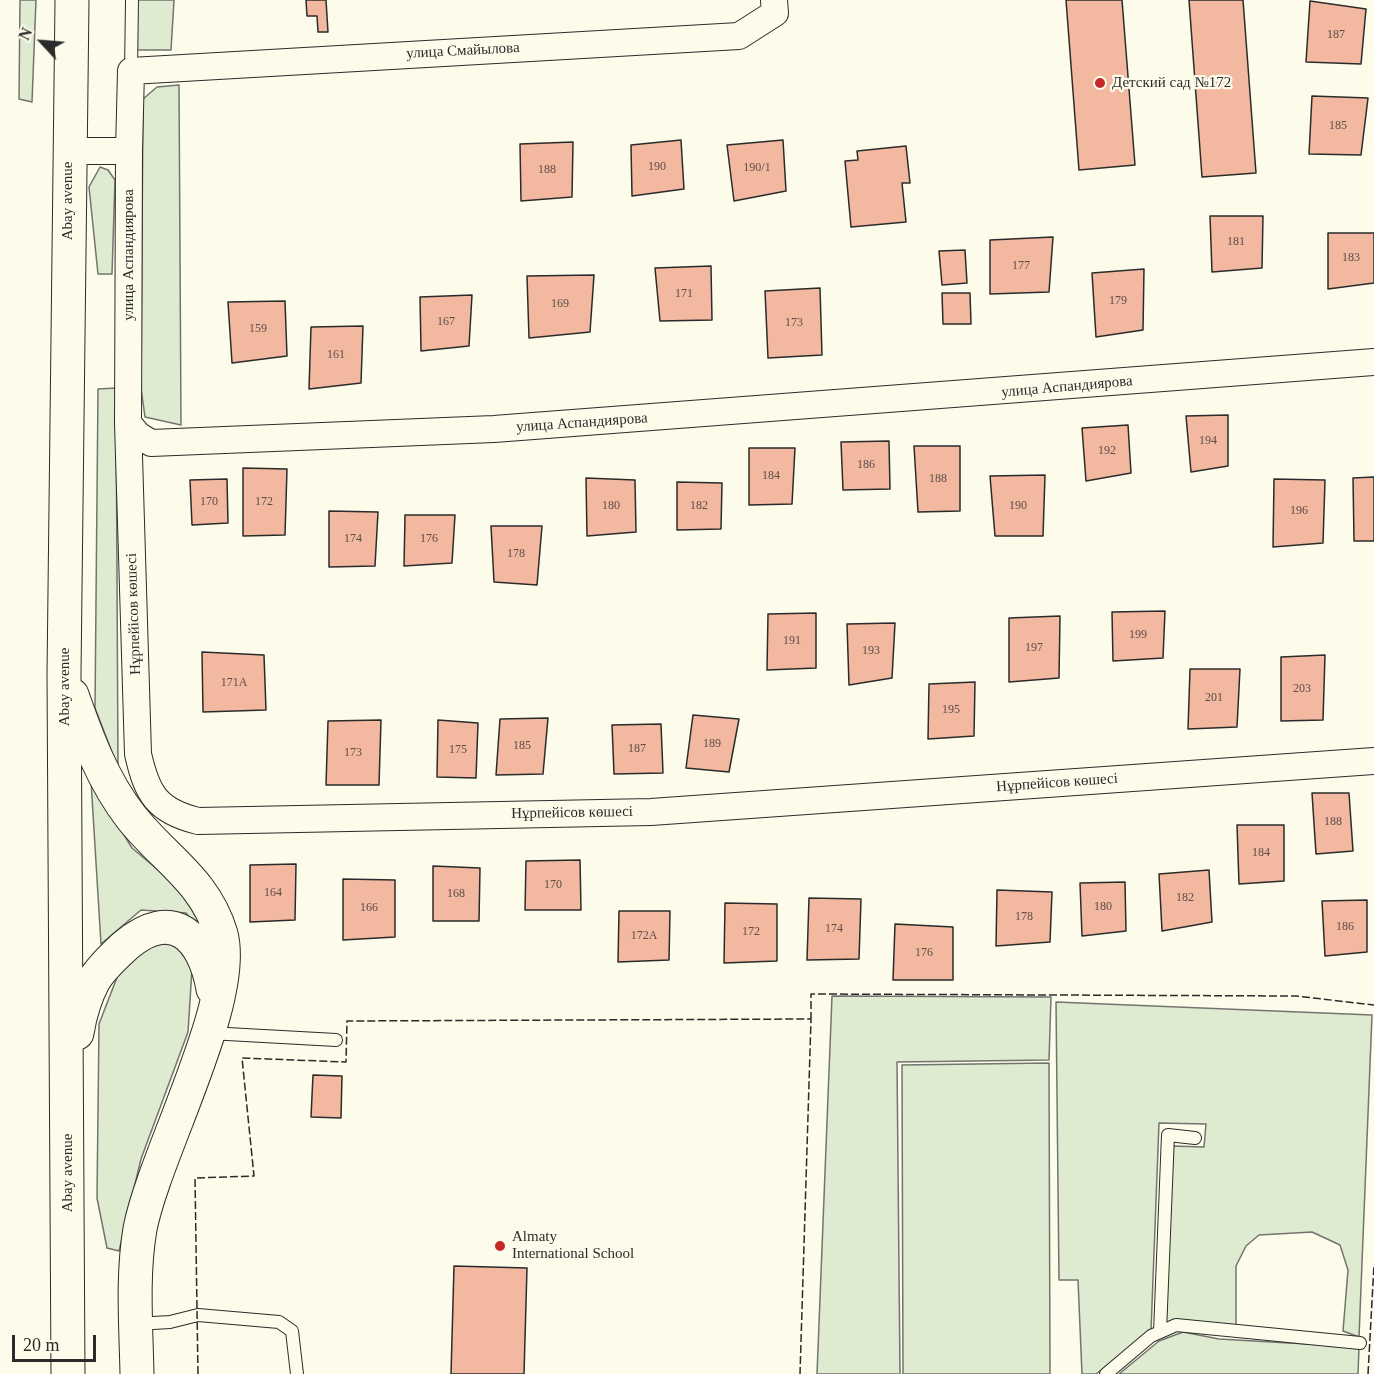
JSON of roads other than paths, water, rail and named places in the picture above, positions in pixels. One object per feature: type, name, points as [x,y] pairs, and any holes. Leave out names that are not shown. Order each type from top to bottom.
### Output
[{"type":"main road","name":"Abay avenue","points":[[68,1374],[69,1206],[64,674],[72,0]]},
{"type":"main road","points":[[64,674],[84,730],[109,784],[131,817],[155,844],[193,879],[211,906],[222,937],[223,971],[211,1017],[153,1185],[141,1229],[136,1273],[137,1374]]},
{"type":"main road","points":[[68,1086],[81,1011],[95,979],[111,958],[137,936],[159,927],[177,929],[193,939],[204,953],[211,1017]]},
{"type":"street","name":"улица Смайылова","points":[[131,71],[739,36],[775,13],[774,0]]},
{"type":"street","name":"улица Аспандиярова","points":[[131,71],[129,423],[138,435],[151,443],[482,430],[1374,363]]},
{"type":"street","points":[[69,151],[129,151]]},
{"type":"street","name":"Нұрпейісов көшесі","points":[[129,423],[138,754],[143,777],[158,802],[175,816],[198,821],[651,812],[1374,761]]},
{"type":"lane","points":[[131,71],[132,0]]},
{"type":"lane","points":[[211,1017],[336,1040]]},
{"type":"lane","points":[[1160,1332],[1168,1135],[1195,1138]]},
{"type":"lane","points":[[136,1324],[170,1322],[198,1315],[279,1322],[292,1331],[297,1374]]},
{"type":"lane","points":[[1106,1374],[1150,1336],[1176,1325],[1359,1342]]},
{"type":"place","name":"Детский сад №172","points":[[1100,83]]},
{"type":"place","name":"Almaty International School","points":[[500,1246]]}]
